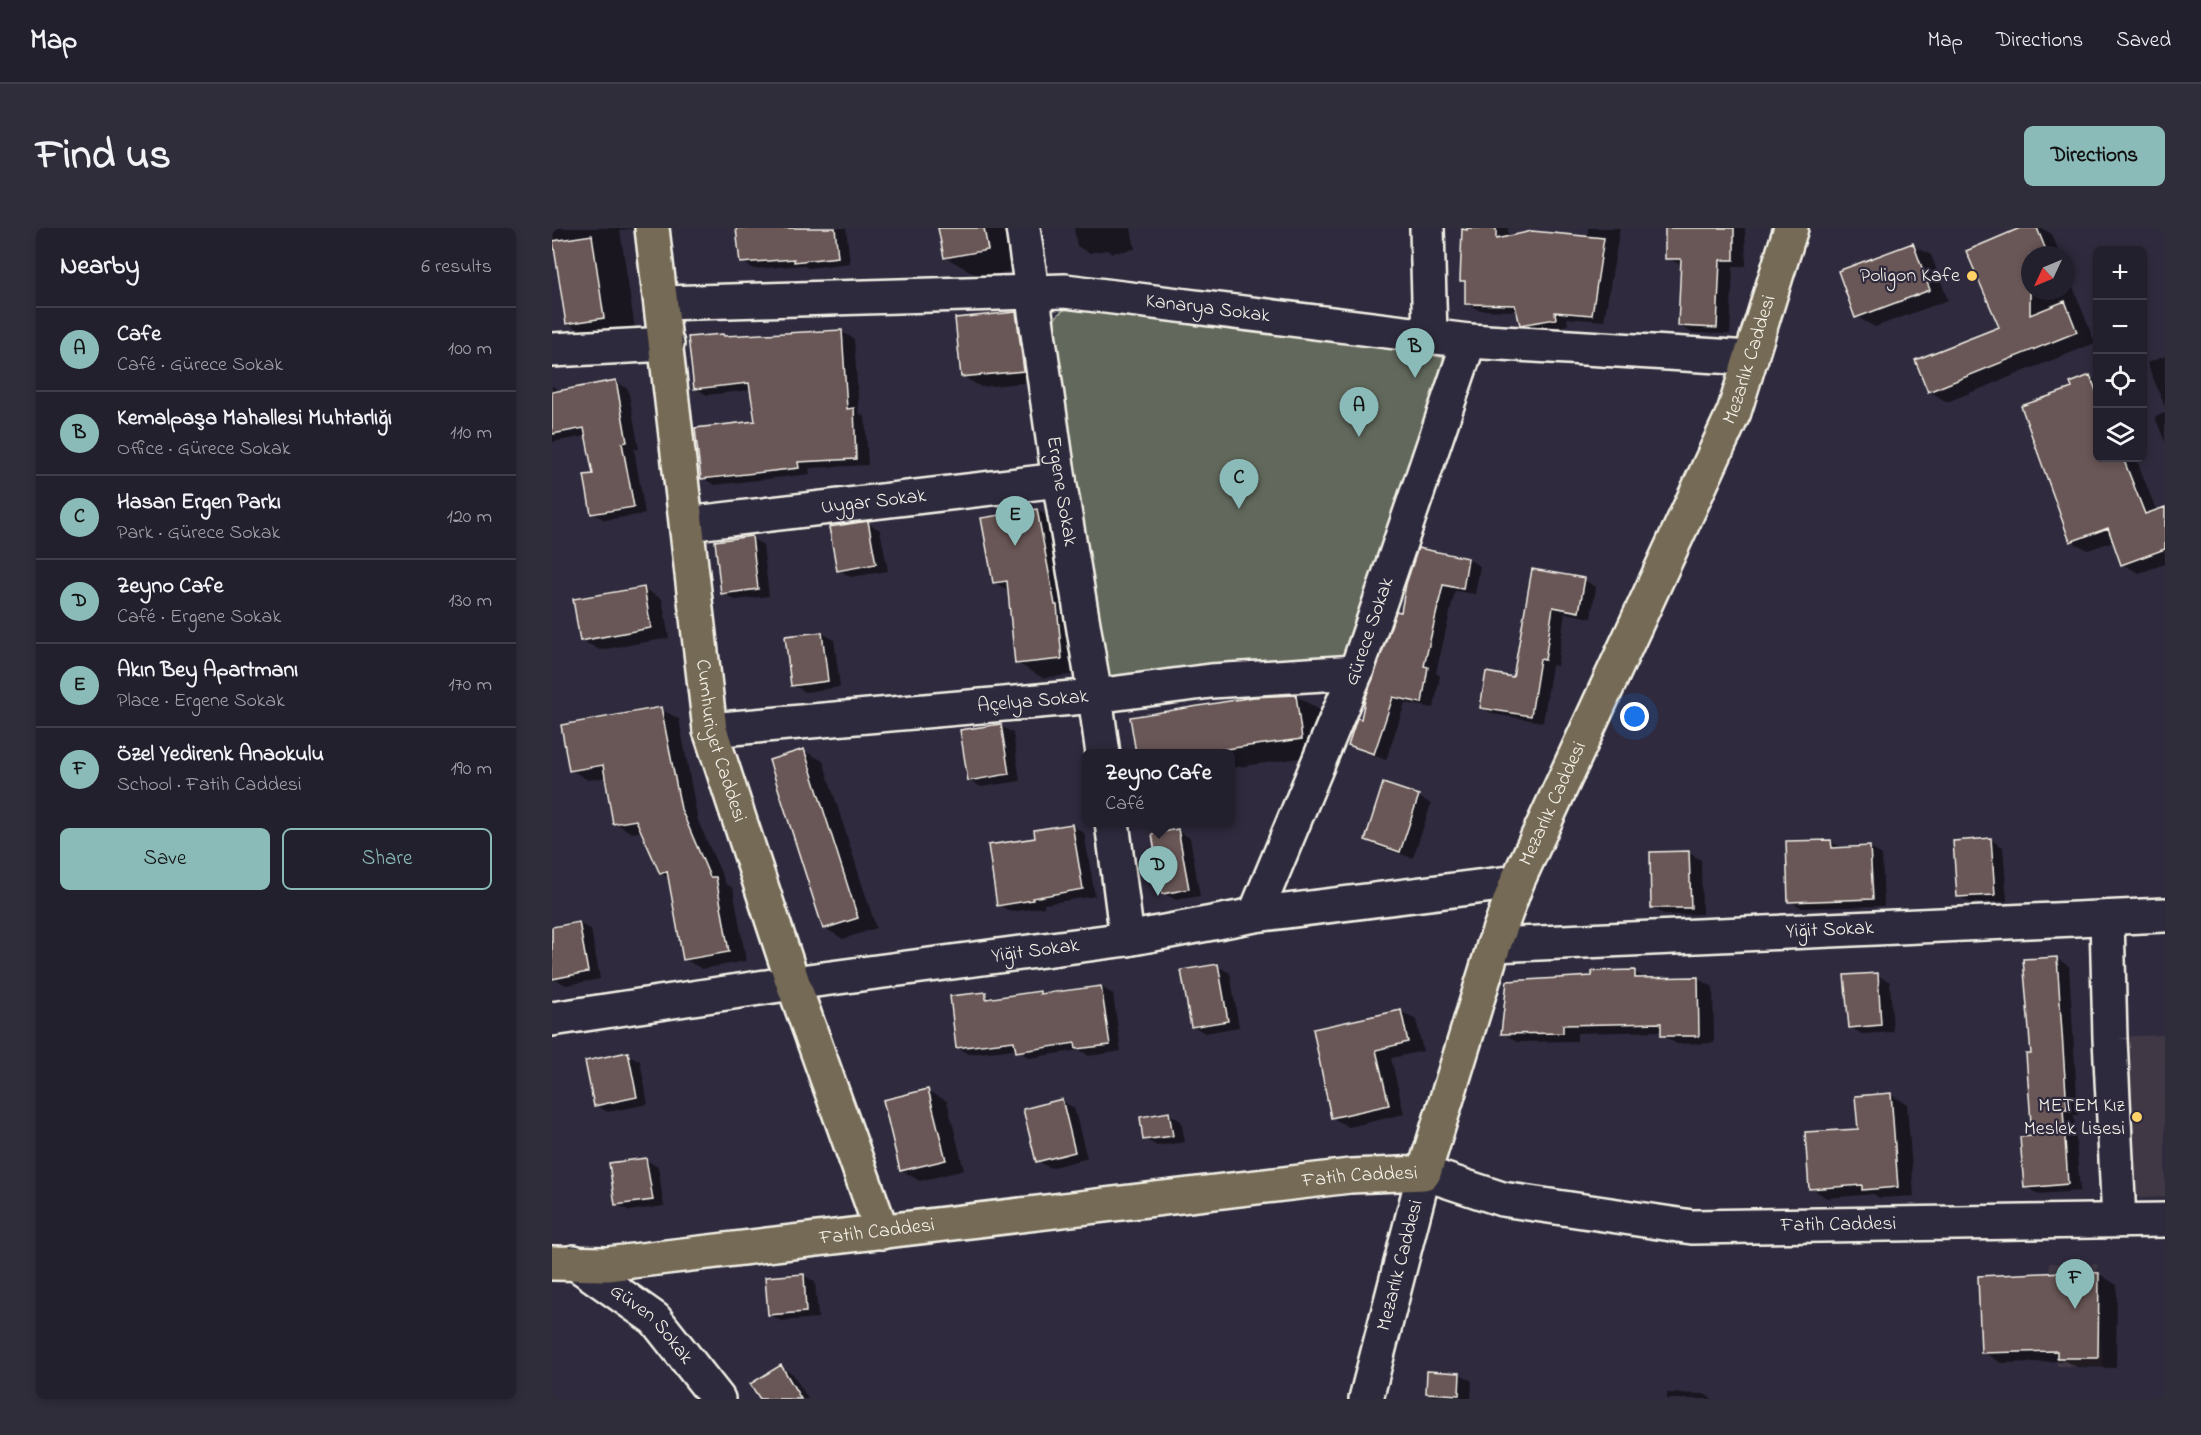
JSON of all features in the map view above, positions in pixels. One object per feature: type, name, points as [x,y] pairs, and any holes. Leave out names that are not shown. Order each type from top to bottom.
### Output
[{"type":"main road","name":"Cumhuriyet Caddesi","points":[[652,228],[663,303],[710,730],[794,983],[882,1232]]},
{"type":"main road","name":"Mezarlık Caddesi","points":[[1424,1173],[1494,945],[1517,882],[1734,412],[1791,228]]},
{"type":"main road","name":"Fatih Caddesi","points":[[563,1263],[607,1264],[1350,1176],[1424,1173]]},
{"type":"street","name":"Ergene Sokak","points":[[1023,228],[1059,480],[1102,749]]},
{"type":"street","points":[[1427,228],[1430,336]]},
{"type":"street","name":"Kanarya Sokak","points":[[663,303],[1065,291],[1469,341],[1751,358]]},
{"type":"street","name":"Gürece Sokak","points":[[1255,915],[1356,672],[1469,341]]},
{"type":"street","points":[[552,350],[667,344]]},
{"type":"street","name":"Uygar Sokak","points":[[687,524],[1059,480]]},
{"type":"street","name":"Açelya Sokak","points":[[710,730],[1095,696],[1210,681],[1356,672]]},
{"type":"street","points":[[1113,827],[1127,939]]},
{"type":"street","name":"Yiğit Sokak","points":[[552,1019],[794,983],[1127,939],[1255,915],[1517,882]]},
{"type":"street","name":"Yiğit Sokak","points":[[1494,945],[2165,915]]},
{"type":"street","points":[[2107,918],[2119,1221]]},
{"type":"street","name":"Fatih Caddesi","points":[[1424,1173],[1502,1199],[1692,1227],[2165,1220]]},
{"type":"street","name":"Mezarlık Caddesi","points":[[1366,1399],[1424,1173]]},
{"type":"street","name":"Güven Sokak","points":[[563,1263],[655,1319],[718,1399]]},
{"type":"shaded area","name":"METEM Kız Meslek Lisesi","points":[[2165,1035],[2165,1197],[2112,1199],[2106,1037]]},
{"type":"shaded area","points":[[2049,1263],[2097,1264],[2097,1296],[2103,1367],[2057,1366]]},
{"type":"green space","points":[[1079,303],[1442,357],[1447,362],[1350,649],[1343,656],[1118,679],[1107,674],[1049,335],[1058,314]]},
{"type":"building","points":[[736,228],[835,228],[838,257],[794,262],[794,259],[740,263]]},
{"type":"building","points":[[938,228],[984,228],[988,250],[944,258]]},
{"type":"building","points":[[1467,228],[1496,228],[1496,239],[1532,231],[1604,238],[1592,315],[1555,312],[1556,319],[1520,325],[1515,305],[1465,304],[1465,281],[1460,281],[1462,229],[1467,230]]},
{"type":"building","points":[[1665,228],[1734,228],[1734,260],[1720,260],[1717,328],[1678,326],[1681,259],[1665,259]]},
{"type":"building","points":[[2020,228],[2037,228],[2044,246],[2021,246],[2021,300],[2030,300],[2030,315],[2065,301],[2077,332],[1928,392],[1915,360],[1999,327],[1966,251]]},
{"type":"building","points":[[592,235],[604,318],[566,324],[553,241]]},
{"type":"building","points":[[1913,243],[1930,290],[1855,318],[1838,271]]},
{"type":"building","points":[[1016,312],[1024,371],[961,377],[955,318]]},
{"type":"building","points":[[842,330],[847,409],[854,408],[856,459],[798,462],[799,468],[701,479],[695,428],[755,421],[749,383],[694,389],[688,337]]},
{"type":"building","points":[[2090,375],[2093,383],[2093,462],[2125,462],[2145,514],[2165,507],[2165,549],[2121,565],[2108,528],[2070,542],[2021,406],[2072,388],[2070,383]]},
{"type":"building","points":[[616,380],[627,442],[622,443],[634,507],[591,514],[584,475],[593,474],[584,428],[552,434],[552,392]]},
{"type":"building","points":[[1037,509],[1055,605],[1057,605],[1062,659],[1015,664],[1007,581],[993,583],[981,518]]},
{"type":"building","points":[[868,521],[876,564],[837,571],[829,527]]},
{"type":"building","points":[[752,536],[758,589],[721,594],[715,541]]},
{"type":"building","points":[[1418,548],[1468,558],[1463,589],[1443,585],[1424,666],[1428,667],[1422,703],[1393,697],[1374,754],[1348,745],[1357,718],[1361,719],[1365,700],[1396,611],[1401,612],[1406,584]]},
{"type":"building","points":[[1532,569],[1585,578],[1579,612],[1553,607],[1545,660],[1540,659],[1531,716],[1480,708],[1486,672],[1513,677]]},
{"type":"building","points":[[644,587],[651,628],[580,641],[573,599]]},
{"type":"building","points":[[822,632],[828,681],[791,686],[785,636]]},
{"type":"building","points":[[1296,695],[1302,739],[1226,749],[1135,749],[1130,717],[1254,697]]},
{"type":"building","points":[[661,707],[681,809],[710,877],[716,877],[729,952],[683,960],[667,871],[660,874],[636,820],[613,824],[603,765],[569,771],[561,725]]},
{"type":"building","points":[[1001,724],[1009,774],[968,781],[960,730]]},
{"type":"building","points":[[804,749],[858,918],[823,929],[769,760]]},
{"type":"building","points":[[1383,783],[1419,795],[1400,852],[1365,840]]},
{"type":"building","points":[[1072,824],[1083,889],[997,906],[988,845],[1035,838],[1034,830]]},
{"type":"building","points":[[1178,829],[1189,889],[1162,894],[1152,834]]},
{"type":"building","points":[[1991,838],[1995,895],[1957,897],[1953,841]]},
{"type":"building","points":[[1831,840],[1832,848],[1870,846],[1873,899],[1788,902],[1786,841]]},
{"type":"building","points":[[1689,851],[1691,908],[1651,908],[1650,852]]},
{"type":"building","points":[[579,922],[588,972],[552,979],[552,927]]},
{"type":"building","points":[[2057,957],[2067,1109],[2063,1109],[2068,1184],[2024,1188],[2020,1137],[2032,1136],[2026,1054],[2031,1054],[2023,959]]},
{"type":"building","points":[[1218,964],[1228,1021],[1191,1027],[1181,970]]},
{"type":"building","points":[[1635,970],[1635,978],[1698,977],[1699,1036],[1661,1036],[1661,1023],[1563,1025],[1563,1033],[1501,1034],[1507,981],[1592,976],[1592,971]]},
{"type":"building","points":[[1878,973],[1881,1025],[1849,1028],[1844,975]]},
{"type":"building","points":[[1101,986],[1110,1045],[1076,1049],[1075,1043],[1016,1052],[1014,1041],[956,1048],[950,996],[986,992],[986,999],[1040,991],[1040,994]]},
{"type":"building","points":[[1401,1010],[1408,1042],[1376,1050],[1389,1105],[1331,1118],[1313,1029]]},
{"type":"building","points":[[628,1052],[637,1097],[594,1106],[585,1061]]},
{"type":"building","points":[[928,1089],[946,1160],[900,1171],[883,1100]]},
{"type":"building","points":[[1891,1093],[1898,1187],[1862,1190],[1862,1185],[1809,1189],[1805,1132],[1858,1129],[1855,1096]]},
{"type":"building","points":[[1062,1099],[1075,1152],[1036,1162],[1023,1109]]},
{"type":"building","points":[[1169,1112],[1173,1136],[1143,1140],[1140,1117]]},
{"type":"building","points":[[646,1158],[653,1200],[615,1205],[609,1163]]},
{"type":"building","points":[[2065,1272],[2099,1273],[2098,1358],[2057,1358],[2057,1351],[1981,1353],[1978,1276]]},
{"type":"building","points":[[804,1274],[806,1312],[768,1315],[765,1277]]},
{"type":"building","points":[[781,1365],[801,1399],[760,1399],[750,1384]]},
{"type":"building","points":[[1427,1371],[1460,1373],[1459,1395],[1426,1393]]},
{"type":"place","name":"Poligon Kafe","points":[[1972,276]]},
{"type":"place","name":"Kemalpaşa Mahallesi Muhtarlığı","points":[[1415,378]]},
{"type":"place","name":"Cafe","points":[[1359,437]]},
{"type":"place","name":"Hasan Ergen Parkı","points":[[1239,509]]},
{"type":"place","name":"Akın Bey Apartmanı","points":[[1015,546]]},
{"type":"place","name":"Zeyno Cafe","points":[[1158,896]]},
{"type":"place","name":"METEM Kız Meslek Lisesi","points":[[2137,1117]]},
{"type":"place","name":"Özel Yedirenk Anaokulu","points":[[2075,1309]]}]
